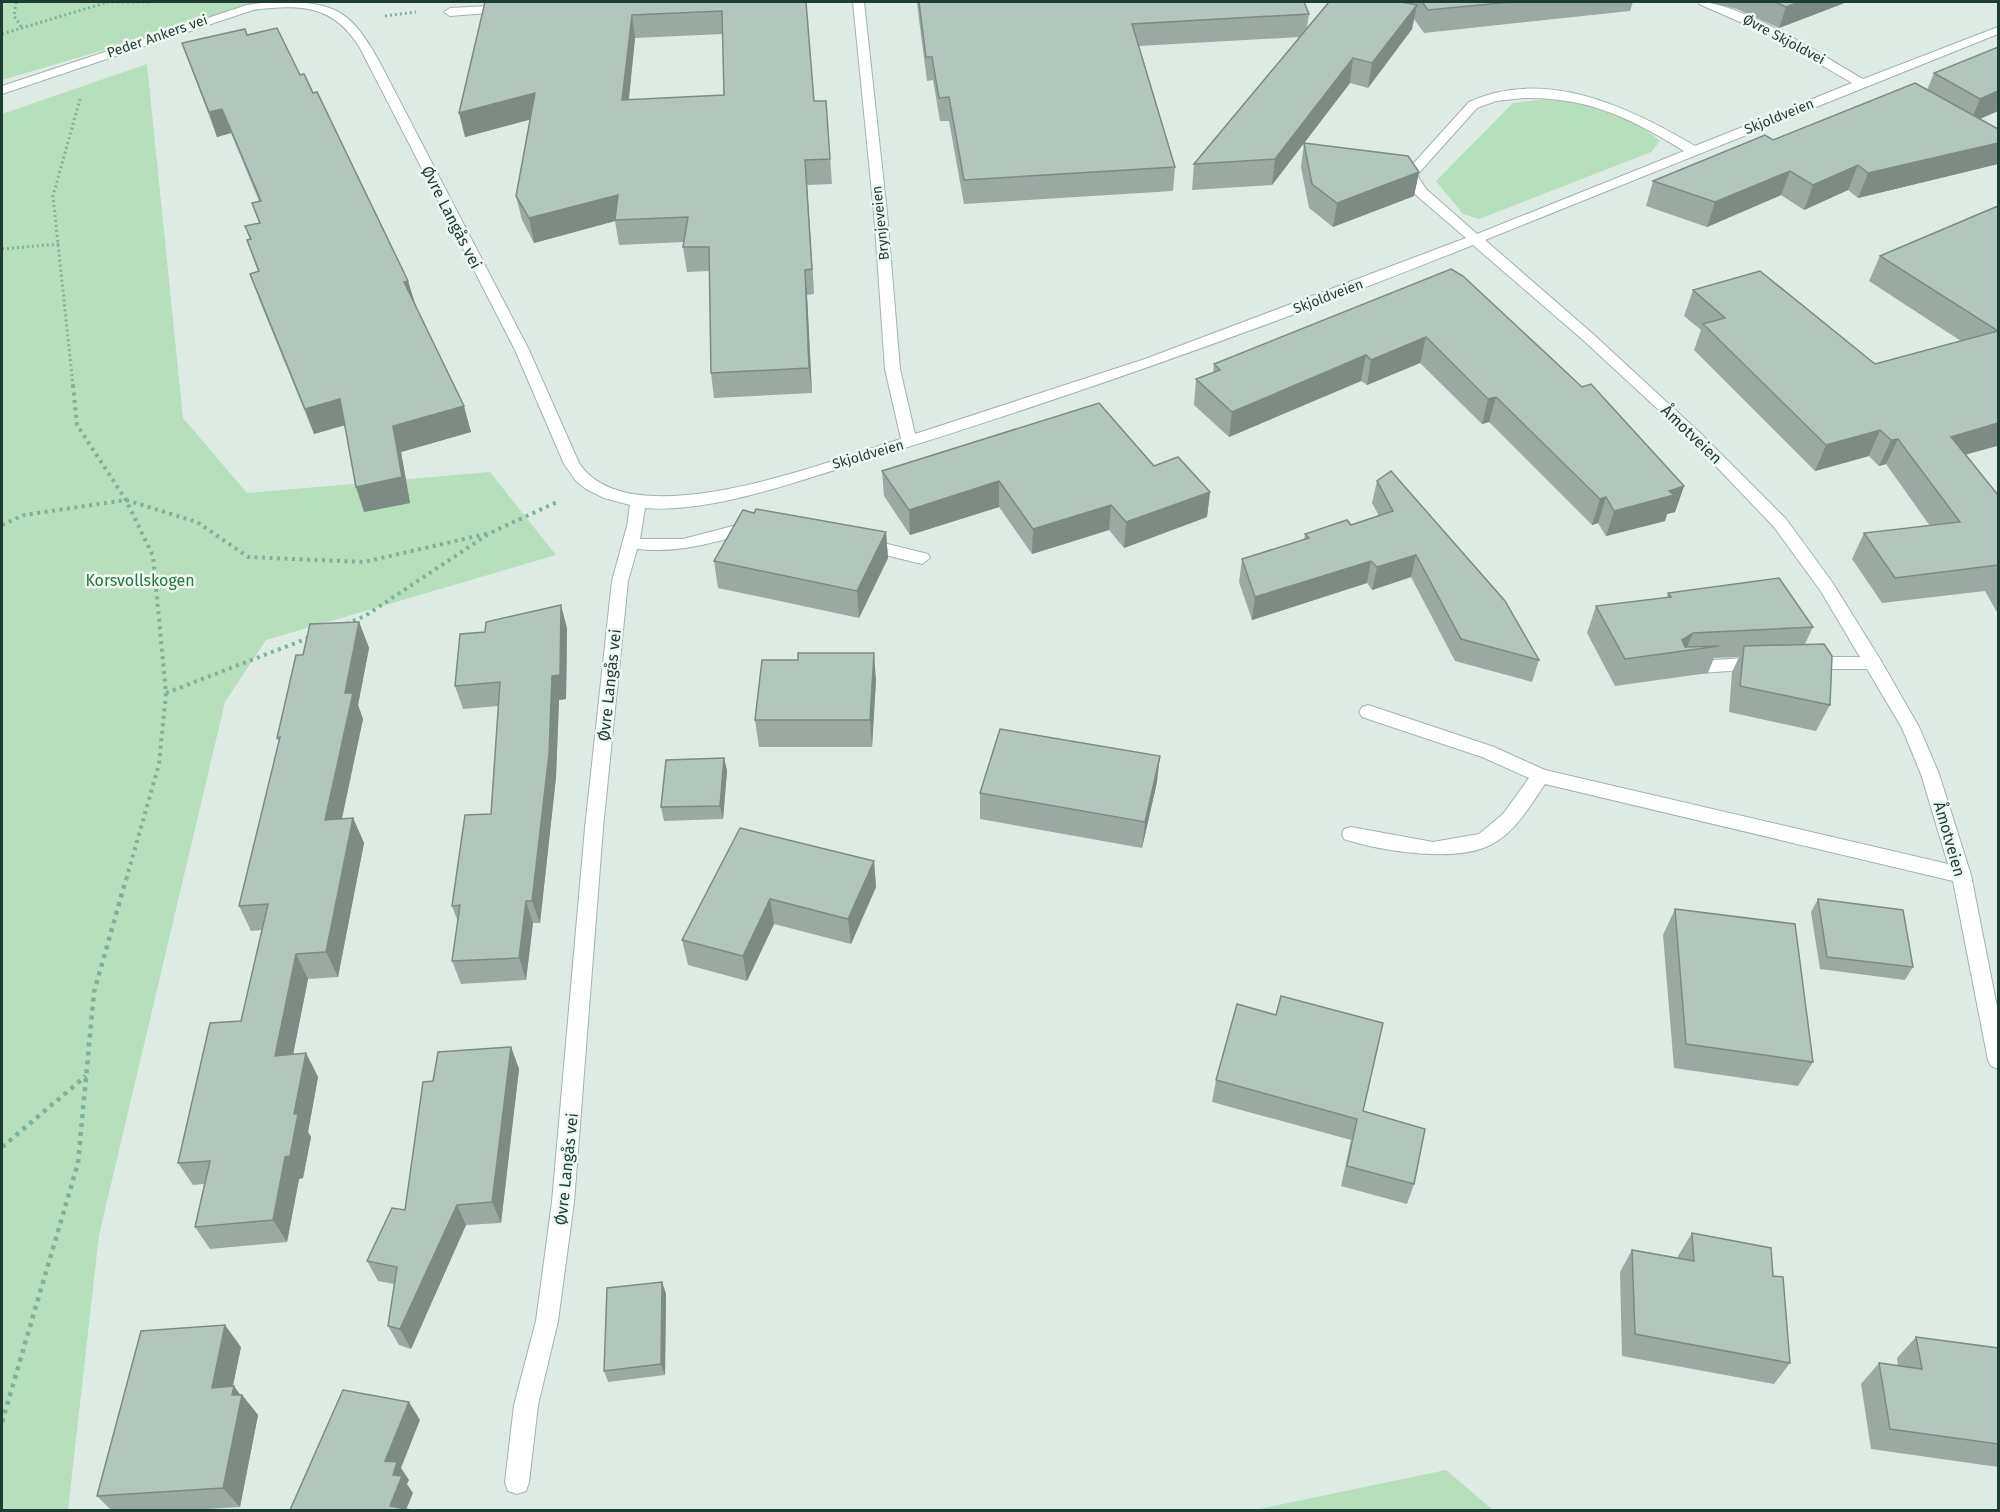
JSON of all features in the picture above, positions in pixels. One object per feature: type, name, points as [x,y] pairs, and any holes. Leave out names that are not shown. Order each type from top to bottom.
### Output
[{"type":"street","name":"Brynjeveien","points":[[858,2],[893,381],[899,412],[910,442]]},
{"type":"street","name":"Øvre Skjoldvei","points":[[1703,2],[1776,33],[1861,82]]},
{"type":"street","name":"Peder Ankers vei","points":[[2,90],[251,7],[279,3],[311,3]]},
{"type":"street","name":"Øvre Langås vei","points":[[311,3],[339,14],[354,28],[539,386],[575,471],[592,487],[618,498],[638,502],[620,581],[594,828],[563,1202],[548,1321],[526,1405],[517,1482]]},
{"type":"street","points":[[450,12],[518,9]]},
{"type":"street","name":"Skjoldveien","points":[[638,502],[673,502],[718,495],[910,442],[1121,375],[1476,238],[1861,82],[1998,30]]},
{"type":"street","name":"Åmotveien","points":[[1692,150],[1644,120],[1596,100],[1544,94],[1509,94],[1486,99],[1473,105],[1410,175],[1421,192],[1476,238],[1693,434],[1766,508],[1813,567],[1874,663],[1910,727],[1930,774],[1961,875],[1998,1060]]},
{"type":"street","points":[[629,543],[665,547],[685,545],[731,529],[774,525]]},
{"type":"street","points":[[849,541],[922,558]]},
{"type":"street","points":[[1682,668],[1783,662],[1874,663]]},
{"type":"street","points":[[1368,712],[1488,752],[1541,776],[1961,875]]},
{"type":"street","points":[[1351,834],[1433,849],[1484,840],[1510,819],[1541,776]]},
{"type":"path","points":[[16,2],[14,16],[23,28]]},
{"type":"path","points":[[2,34],[107,2],[150,2]]},
{"type":"path","points":[[382,16],[450,12]]},
{"type":"path","points":[[2,1422],[78,1163],[94,992],[159,764],[166,693],[153,555],[126,500],[77,425],[52,196],[56,176],[73,133],[88,60]]},
{"type":"path","points":[[2,249],[59,244]]},
{"type":"path","points":[[2,525],[24,514],[126,500],[197,522],[248,557],[364,562],[490,533]]},
{"type":"path","points":[[343,625],[365,616],[490,533],[563,500]]},
{"type":"path","points":[[166,693],[321,633]]},
{"type":"path","points":[[2,1147],[86,1076]]},
{"type":"green space","points":[[2,2],[266,2],[2,80]]},
{"type":"green space","name":"Korsvollskogen","points":[[147,64],[183,418],[247,493],[490,472],[556,555],[266,640],[225,702],[99,1235],[68,1510],[2,1510],[2,114]]},
{"type":"green space","points":[[1546,99],[1606,111],[1632,122],[1660,141],[1651,152],[1479,219],[1463,214],[1436,181],[1513,103]]},
{"type":"green space","points":[[1446,1470],[1493,1510],[1254,1510]]},
{"type":"building","points":[[485,2],[806,2],[814,101],[826,101],[830,159],[805,160],[812,269],[805,270],[809,368],[711,373],[709,247],[683,247],[688,217],[615,220],[618,195],[529,218],[516,196],[535,93],[459,113]],"holes":[[[722,11],[724,95],[622,100],[632,15]]]},
{"type":"building","points":[[919,2],[1304,2],[1309,14],[1132,24],[1175,167],[964,180],[949,97],[939,98],[932,57],[926,57]]},
{"type":"building","points":[[1329,2],[1401,2],[1417,5],[1372,63],[1353,58],[1275,159],[1194,164]]},
{"type":"building","points":[[1422,2],[1511,2],[1428,10]]},
{"type":"building","points":[[1775,2],[1799,2],[1786,7]]},
{"type":"building","points":[[277,28],[300,75],[304,74],[313,93],[317,92],[408,281],[404,282],[464,406],[393,426],[402,477],[356,487],[340,399],[305,409],[250,274],[259,271],[247,240],[251,239],[245,226],[260,223],[252,203],[261,201],[222,109],[209,112],[182,43],[245,29],[247,35]]},
{"type":"building","points":[[1998,47],[1998,91],[1980,99],[1934,73]]},
{"type":"building","points":[[1915,83],[1998,129],[1998,143],[1868,173],[1858,165],[1813,185],[1790,171],[1715,202],[1653,181],[1765,135],[1773,140]]},
{"type":"building","points":[[1304,143],[1408,156],[1419,172],[1337,203],[1312,184]]},
{"type":"building","points":[[1998,206],[1998,331],[1880,256]]},
{"type":"building","points":[[1451,269],[1463,276],[1582,387],[1591,384],[1684,486],[1669,491],[1674,495],[1614,511],[1606,497],[1600,499],[1496,397],[1488,399],[1426,337],[1371,360],[1366,355],[1232,412],[1196,379],[1220,370],[1214,364]]},
{"type":"building","points":[[1760,271],[1875,364],[1998,331],[1998,423],[1951,437],[1998,495],[1998,565],[1895,578],[1864,533],[1960,522],[1898,439],[1891,440],[1880,430],[1826,445],[1703,324],[1725,318],[1693,290]]},
{"type":"building","points":[[1099,403],[1154,466],[1178,457],[1210,492],[1126,522],[1111,505],[1033,529],[999,481],[909,510],[882,471]]},
{"type":"building","points":[[1391,471],[1505,601],[1539,660],[1461,639],[1416,555],[1377,567],[1371,561],[1255,597],[1242,559],[1309,538],[1305,534],[1347,520],[1351,525],[1393,511],[1377,481]]},
{"type":"building","points":[[756,509],[886,532],[857,591],[714,561],[743,510],[754,513]]},
{"type":"building","points":[[1779,578],[1813,627],[1693,633],[1682,640],[1685,647],[1719,646],[1625,659],[1596,606],[1671,597],[1668,593]]},
{"type":"building","points":[[561,605],[560,675],[552,676],[549,754],[532,901],[526,901],[519,958],[452,961],[460,905],[452,906],[465,815],[491,814],[500,682],[455,686],[460,634],[485,632],[486,622]]},
{"type":"building","points":[[359,622],[345,693],[353,693],[325,820],[353,818],[326,952],[296,954],[275,1056],[306,1053],[294,1114],[298,1114],[290,1156],[285,1157],[273,1220],[195,1227],[210,1161],[178,1163],[210,1023],[241,1021],[268,904],[239,906],[280,737],[277,738],[296,655],[303,655],[310,624]]},
{"type":"building","points":[[1824,644],[1832,656],[1830,705],[1740,686],[1744,646]]},
{"type":"building","points":[[798,653],[874,653],[870,720],[755,720],[762,660],[798,660]]},
{"type":"building","points":[[1000,729],[1160,756],[1145,822],[980,793]]},
{"type":"building","points":[[724,758],[720,806],[661,807],[666,760]]},
{"type":"building","points":[[740,828],[874,861],[848,919],[770,899],[743,956],[682,940]]},
{"type":"building","points":[[1818,899],[1903,910],[1913,967],[1827,957]]},
{"type":"building","points":[[1675,909],[1795,924],[1813,1062],[1686,1044]]},
{"type":"building","points":[[1281,996],[1383,1023],[1363,1111],[1425,1129],[1414,1184],[1347,1166],[1357,1119],[1216,1080],[1237,1004],[1276,1015]]},
{"type":"building","points":[[511,1047],[492,1202],[457,1205],[400,1329],[388,1326],[397,1267],[367,1261],[392,1208],[405,1210],[423,1082],[433,1081],[438,1052]]},
{"type":"building","points":[[1692,1233],[1771,1248],[1773,1276],[1783,1277],[1790,1363],[1635,1334],[1632,1250],[1694,1261]]},
{"type":"building","points":[[662,1282],[661,1364],[604,1371],[607,1288]]},
{"type":"building","points":[[225,1325],[212,1388],[234,1386],[232,1395],[242,1395],[223,1488],[97,1496],[141,1331]]},
{"type":"building","points":[[1916,1337],[1998,1348],[1998,1444],[1890,1429],[1879,1363],[1922,1369]]},
{"type":"building","points":[[343,1390],[409,1402],[385,1461],[397,1462],[393,1475],[402,1476],[390,1506],[411,1510],[290,1510]]}]
